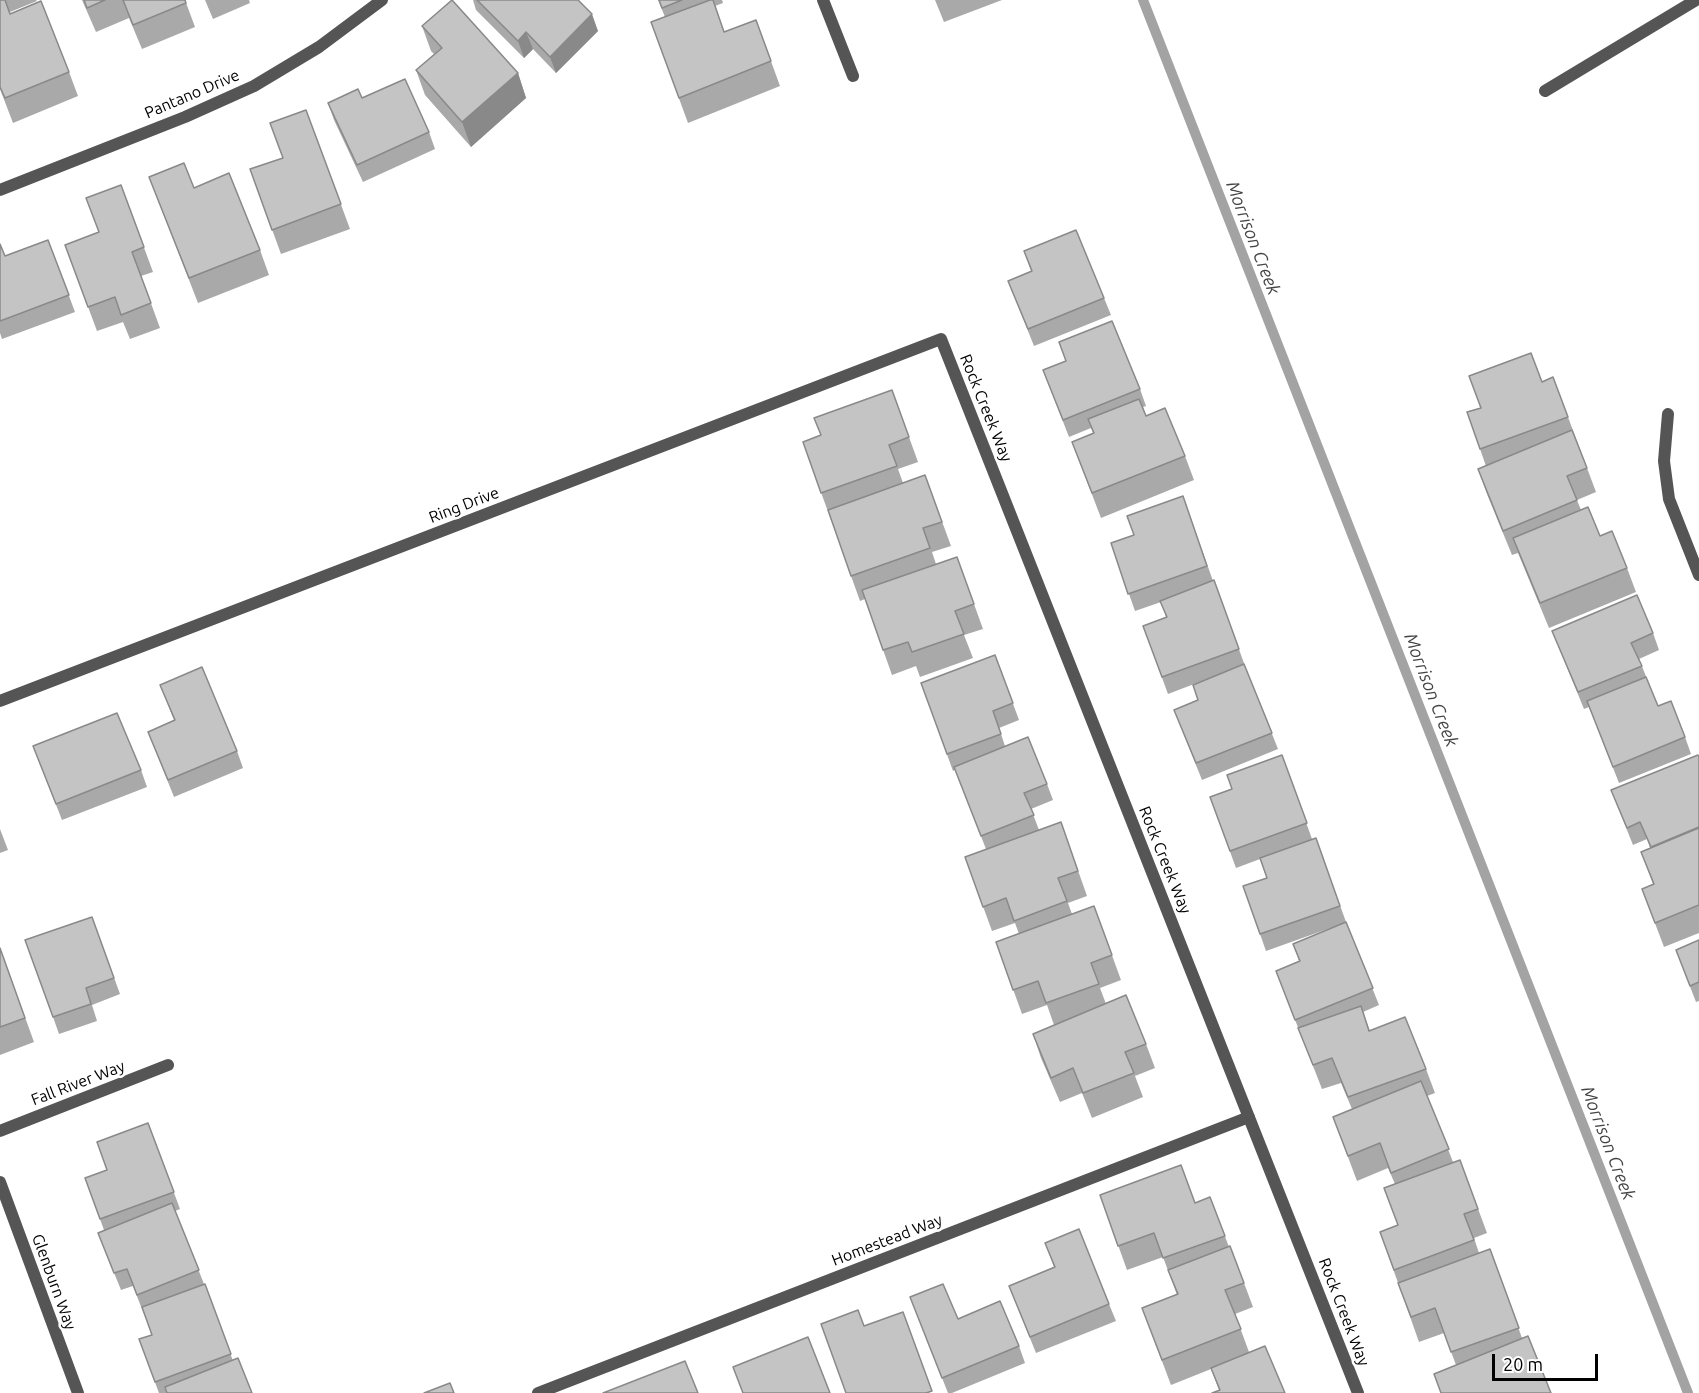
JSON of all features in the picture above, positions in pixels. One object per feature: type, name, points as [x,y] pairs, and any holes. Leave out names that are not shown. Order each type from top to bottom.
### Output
[{"type":"street","name":"Pantano Drive","points":[[0,190],[185,117],[254,86],[319,47],[382,0]]},
{"type":"street","points":[[823,0],[853,76]]},
{"type":"street","points":[[1545,92],[1696,0]]},
{"type":"street","name":"Ring Drive","points":[[0,701],[940,339]]},
{"type":"street","name":"Rock Creek Way","points":[[940,339],[1358,1393]]},
{"type":"street","points":[[1668,414],[1664,461],[1670,499],[1699,575]]},
{"type":"street","name":"Fall River Way","points":[[0,1131],[168,1065]]},
{"type":"street","name":"Homestead Way","points":[[538,1393],[1249,1117]]},
{"type":"street","name":"Glenburn Way","points":[[0,1182],[78,1393]]},
{"type":"building","points":[[0,0],[5,0],[10,14],[41,1],[69,72],[5,98],[0,87]]},
{"type":"building","points":[[84,0],[105,0],[87,8]]},
{"type":"building","points":[[123,0],[185,0],[186,3],[133,25]]},
{"type":"building","points":[[452,0],[518,73],[462,122],[416,70],[442,48],[422,26]]},
{"type":"building","points":[[477,0],[578,0],[592,14],[550,57],[526,32],[518,41]]},
{"type":"building","points":[[659,0],[682,0],[662,8]]},
{"type":"building","points":[[713,0],[724,32],[756,20],[771,61],[679,98],[651,22]]},
{"type":"building","points":[[405,79],[429,132],[357,165],[328,103],[358,89],[362,98]]},
{"type":"building","points":[[306,110],[341,204],[272,230],[250,169],[283,158],[270,123]]},
{"type":"building","points":[[184,163],[194,188],[229,173],[260,250],[189,278],[149,177]]},
{"type":"building","points":[[121,185],[144,247],[132,252],[151,303],[121,315],[115,297],[88,307],[65,245],[99,232],[86,198]]},
{"type":"building","points":[[1076,230],[1104,298],[1028,329],[1008,281],[1032,271],[1024,251]]},
{"type":"building","points":[[48,240],[69,295],[0,321],[0,244],[5,256]]},
{"type":"building","points":[[1112,321],[1140,389],[1063,420],[1043,370],[1066,361],[1059,342]]},
{"type":"building","points":[[1531,353],[1542,382],[1553,377],[1568,417],[1480,449],[1467,412],[1481,408],[1469,376]]},
{"type":"building","points":[[892,390],[909,437],[889,445],[897,466],[821,493],[803,442],[821,435],[814,418]]},
{"type":"building","points":[[1139,399],[1146,416],[1165,408],[1185,456],[1092,493],[1072,442],[1094,433],[1088,419]]},
{"type":"building","points":[[1572,430],[1587,468],[1567,476],[1577,500],[1503,531],[1478,469]]},
{"type":"building","points":[[925,475],[942,522],[923,528],[930,548],[851,576],[828,510]]},
{"type":"building","points":[[1183,496],[1207,566],[1128,594],[1111,543],[1134,535],[1127,516]]},
{"type":"building","points":[[1588,507],[1600,536],[1612,531],[1627,568],[1540,603],[1513,538]]},
{"type":"building","points":[[957,557],[974,604],[955,611],[964,634],[912,652],[908,642],[883,650],[862,590]]},
{"type":"building","points":[[1214,580],[1239,649],[1162,677],[1143,626],[1167,617],[1160,601]]},
{"type":"building","points":[[1637,595],[1653,633],[1631,643],[1642,666],[1578,692],[1552,631]]},
{"type":"building","points":[[995,655],[1013,703],[993,711],[1001,734],[947,754],[921,683]]},
{"type":"building","points":[[1244,664],[1272,733],[1196,763],[1174,710],[1198,700],[1193,685]]},
{"type":"building","points":[[202,667],[237,751],[168,780],[148,732],[175,720],[160,685]]},
{"type":"building","points":[[1646,677],[1658,706],[1671,701],[1685,737],[1613,767],[1587,701]]},
{"type":"building","points":[[117,713],[141,770],[56,804],[33,746]]},
{"type":"building","points":[[1028,737],[1047,784],[1024,793],[1034,815],[981,836],[954,767]]},
{"type":"building","points":[[1282,755],[1307,823],[1230,851],[1210,797],[1232,789],[1227,775]]},
{"type":"building","points":[[1698,755],[1699,827],[1651,847],[1640,822],[1627,828],[1611,790]]},
{"type":"building","points":[[1061,822],[1078,871],[1058,878],[1067,901],[1014,921],[1006,898],[983,907],[965,857]]},
{"type":"building","points":[[1699,828],[1699,905],[1655,923],[1642,889],[1654,884],[1641,852]]},
{"type":"building","points":[[1316,838],[1340,906],[1260,934],[1243,886],[1267,878],[1260,858]]},
{"type":"building","points":[[1094,906],[1112,955],[1091,963],[1099,984],[1046,1003],[1038,981],[1013,990],[996,942]]},
{"type":"building","points":[[92,917],[114,978],[86,988],[91,1004],[53,1017],[25,940]]},
{"type":"building","points":[[1346,922],[1373,988],[1295,1020],[1276,971],[1300,961],[1293,944]]},
{"type":"building","points":[[1699,940],[1699,982],[1690,986],[1676,950]]},
{"type":"building","points":[[0,948],[25,1018],[0,1027]]},
{"type":"building","points":[[1126,995],[1146,1044],[1125,1052],[1134,1073],[1083,1093],[1073,1068],[1051,1078],[1033,1034]]},
{"type":"building","points":[[1361,1006],[1369,1031],[1405,1017],[1426,1069],[1348,1097],[1332,1058],[1313,1065],[1298,1028]]},
{"type":"building","points":[[1421,1081],[1449,1149],[1391,1173],[1380,1143],[1348,1156],[1333,1117]]},
{"type":"building","points":[[148,1123],[174,1192],[100,1219],[85,1178],[107,1170],[97,1142]]},
{"type":"building","points":[[1460,1160],[1478,1209],[1464,1214],[1474,1240],[1394,1270],[1380,1232],[1398,1225],[1384,1188]]},
{"type":"building","points":[[1181,1165],[1195,1203],[1210,1197],[1225,1236],[1163,1258],[1154,1233],[1118,1246],[1100,1195]]},
{"type":"building","points":[[172,1203],[199,1270],[137,1295],[127,1269],[114,1273],[98,1233]]},
{"type":"building","points":[[1079,1229],[1109,1304],[1030,1337],[1009,1286],[1055,1267],[1045,1243]]},
{"type":"building","points":[[1230,1246],[1244,1283],[1225,1290],[1241,1329],[1162,1360],[1142,1308],[1178,1294],[1168,1270]]},
{"type":"building","points":[[1490,1249],[1519,1328],[1451,1352],[1435,1308],[1411,1317],[1398,1283]]},
{"type":"building","points":[[205,1284],[231,1354],[155,1382],[139,1339],[152,1335],[142,1307]]},
{"type":"building","points":[[943,1284],[958,1319],[1000,1301],[1019,1346],[942,1378],[910,1297]]},
{"type":"building","points":[[858,1310],[864,1326],[903,1312],[932,1391],[926,1393],[846,1393],[821,1324]]},
{"type":"building","points":[[1528,1336],[1551,1393],[1441,1393],[1434,1374]]},
{"type":"building","points":[[808,1337],[830,1393],[743,1393],[733,1367]]},
{"type":"building","points":[[1265,1346],[1285,1393],[1212,1393],[1220,1390],[1211,1368]]},
{"type":"building","points":[[238,1358],[252,1393],[167,1393],[165,1387]]},
{"type":"building","points":[[685,1361],[698,1393],[603,1393]]},
{"type":"building","points":[[450,1383],[454,1393],[424,1393]]},
{"type":"waterway","name":"Morrison Creek","points":[[1143,0],[1688,1393]]}]
